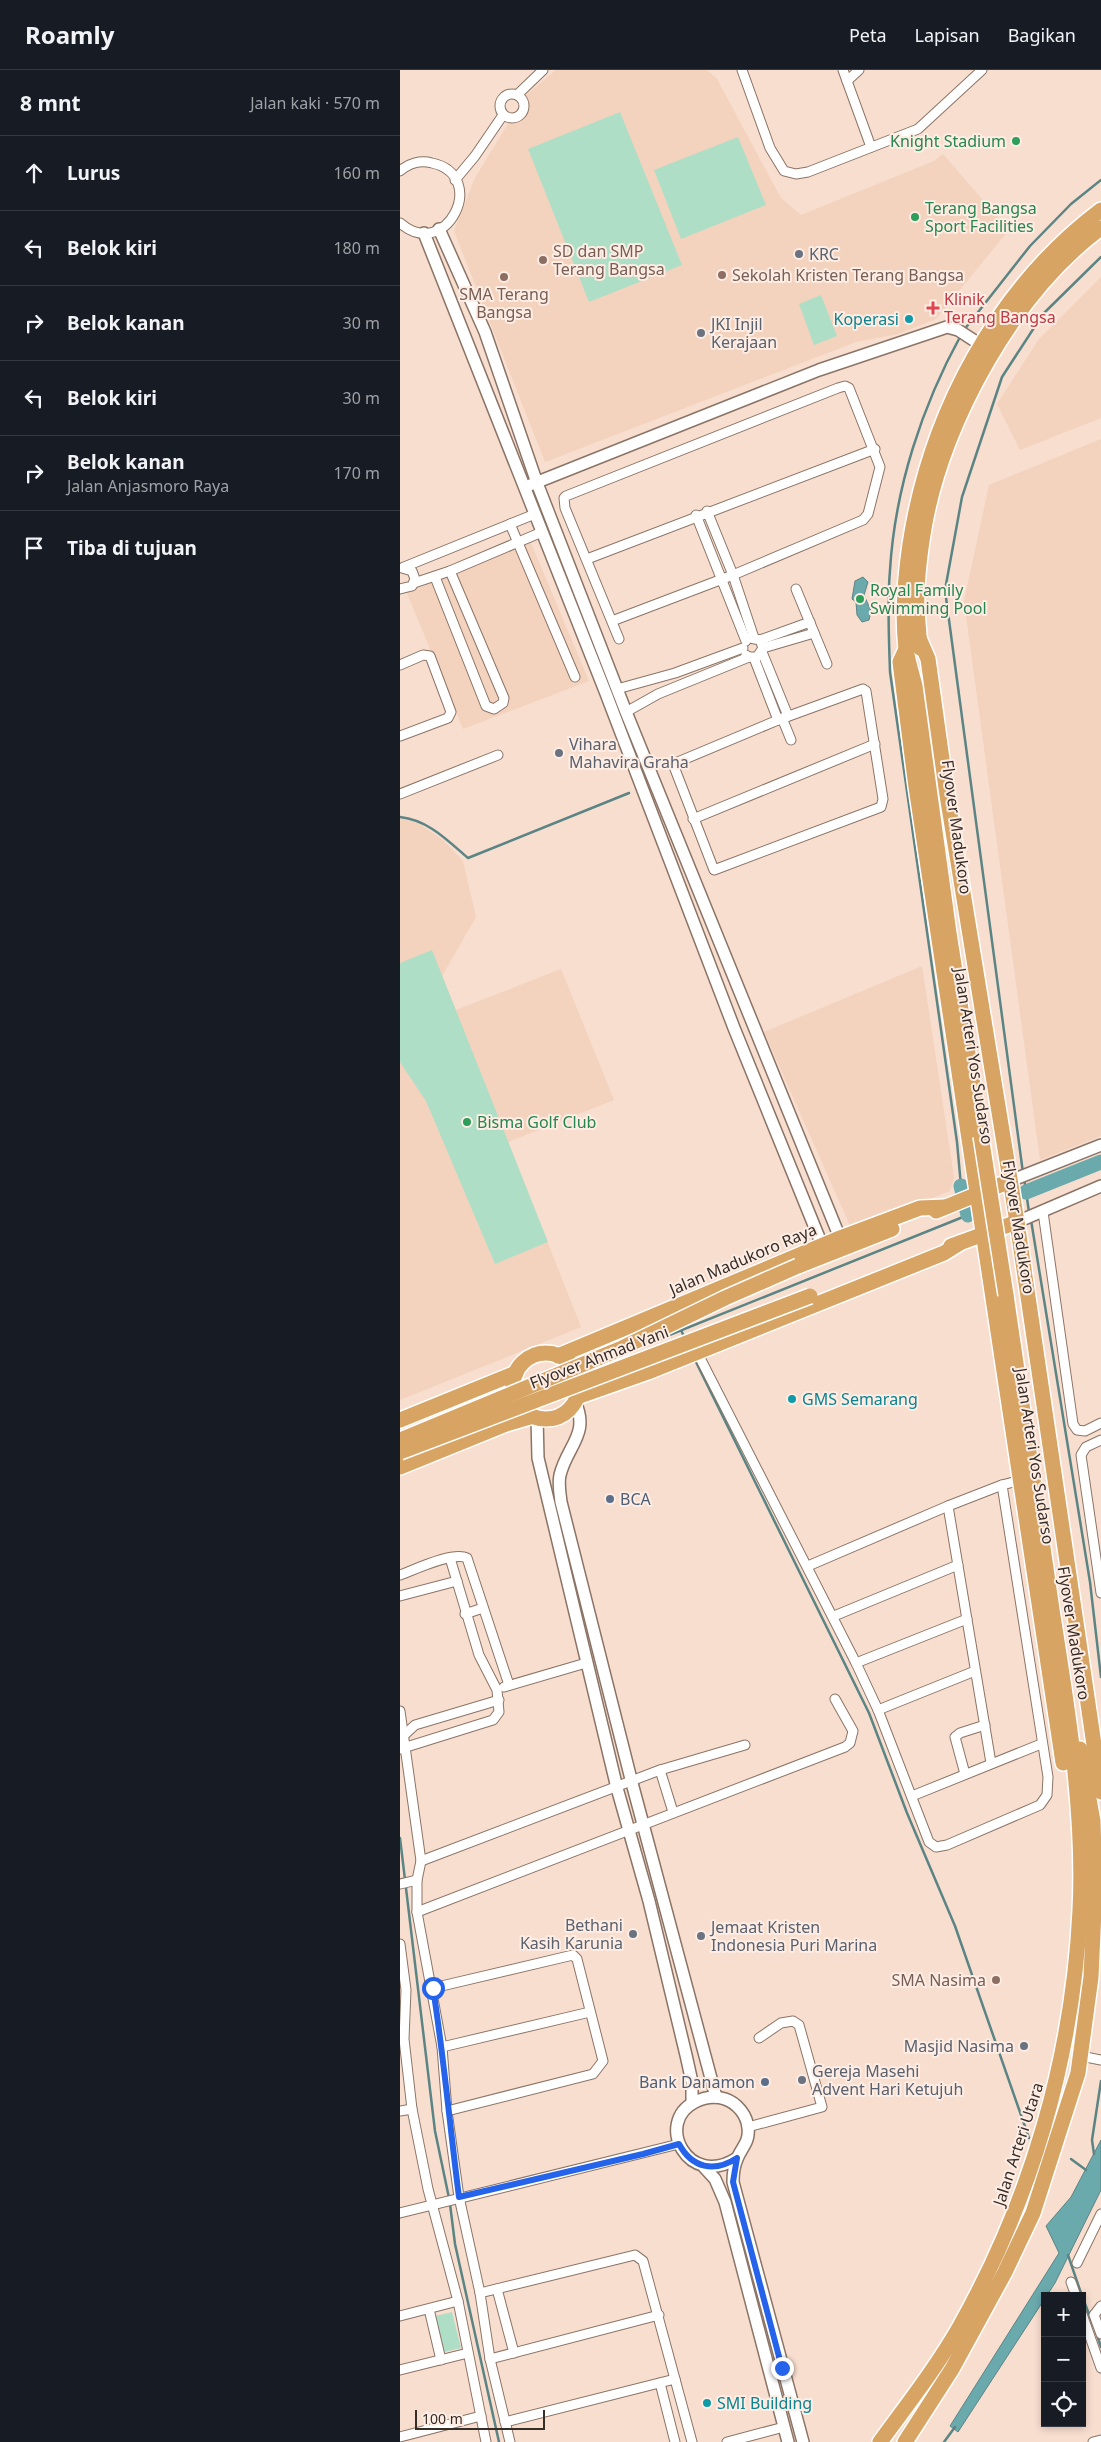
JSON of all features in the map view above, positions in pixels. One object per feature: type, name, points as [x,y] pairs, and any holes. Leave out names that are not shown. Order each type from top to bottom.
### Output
[{"type":"highway","points":[[906,649],[907,576],[919,500],[934,449],[976,342],[1058,247],[1101,210]]},
{"type":"highway","points":[[1101,228],[1068,256],[1021,311],[992,353],[962,410],[937,475],[925,523],[918,594],[920,638],[928,659],[947,795],[1022,1220],[1101,1792]]},
{"type":"highway","name":"Flyover Madukoro","points":[[920,638],[922,705],[954,932],[1073,1713],[1094,1821]]},
{"type":"highway","name":"Flyover Madukoro","points":[[906,649],[915,686],[949,933],[984,1135]]},
{"type":"highway","name":"Jalan Arteri Yos Sudarso","points":[[906,649],[900,662],[916,787],[1070,1807],[1078,1822]]},
{"type":"highway","name":"Jalan Madukoro Raya","points":[[798,1266],[1015,1179]]},
{"type":"highway","name":"Jalan Madukoro Raya","points":[[558,1356],[822,1244],[920,1208],[948,1206]]},
{"type":"highway","points":[[577,1395],[691,1355],[944,1253],[960,1243],[1022,1220]]},
{"type":"highway","name":"Flyover Ahmad Yani","points":[[400,1452],[810,1296],[960,1243]]},
{"type":"highway","name":"Flyover Ahmad Yani","points":[[400,1440],[620,1349],[798,1266]]},
{"type":"highway","name":"Flyover Madukoro","points":[[1008,1294],[1068,1714],[1078,1822]]},
{"type":"highway","points":[[400,1467],[530,1414],[548,1419],[559,1416],[568,1410],[577,1395],[574,1368],[558,1356],[536,1355],[522,1365],[516,1373],[514,1390],[530,1414]]},
{"type":"highway","points":[[400,1420],[516,1373]]},
{"type":"highway","points":[[905,2442],[952,2369],[1005,2272],[1033,2213],[1072,2096],[1091,2058],[1094,1821],[1101,1801]]},
{"type":"highway","name":"Jalan Arteri Utara","points":[[880,2442],[920,2388],[957,2331],[1003,2241],[1031,2169],[1052,2098],[1068,2032],[1080,1900],[1078,1822]]},
{"type":"highway","points":[[920,2388],[934,2397]]},
{"type":"street","points":[[517,95],[543,70]]},
{"type":"street","points":[[742,70],[770,148],[784,171],[796,174],[808,172],[918,129],[982,70]]},
{"type":"street","points":[[843,70],[871,147]]},
{"type":"street","points":[[846,81],[859,70]]},
{"type":"street","points":[[509,94],[517,95],[524,105],[522,113],[516,118],[504,115],[500,107],[502,99],[509,94]]},
{"type":"street","points":[[455,180],[475,156],[504,115]]},
{"type":"street","points":[[400,171],[410,164],[429,162],[447,169],[455,180],[460,192],[458,208],[450,221],[439,229],[424,233],[409,229],[400,223]]},
{"type":"street","points":[[439,229],[485,332],[537,483],[626,712],[840,1238]]},
{"type":"street","points":[[424,233],[605,691],[731,1019],[822,1244]]},
{"type":"street","points":[[524,488],[819,370],[947,327],[958,330],[976,342]]},
{"type":"street","points":[[612,621],[733,575],[863,520],[868,514],[880,467],[875,448],[851,390],[845,386],[838,388],[564,498],[565,508],[619,639]]},
{"type":"street","points":[[587,559],[707,511],[875,448]]},
{"type":"street","points":[[707,511],[733,575],[755,645],[791,740]]},
{"type":"street","points":[[402,568],[535,514]]},
{"type":"street","points":[[696,516],[722,578],[755,645],[752,658],[783,718]]},
{"type":"street","points":[[510,524],[575,677]]},
{"type":"street","points":[[400,589],[408,588],[414,583],[435,577],[542,532]]},
{"type":"street","points":[[402,568],[412,571],[414,583]]},
{"type":"street","points":[[435,577],[486,706],[494,709],[503,703],[504,698],[450,571]]},
{"type":"street","points":[[796,589],[826,664]]},
{"type":"street","points":[[617,689],[675,673],[755,645],[810,622]]},
{"type":"street","points":[[755,645],[814,633]]},
{"type":"street","points":[[752,658],[755,645]]},
{"type":"street","points":[[400,665],[423,655],[430,656],[451,714],[448,718],[400,736]]},
{"type":"street","points":[[626,712],[656,695],[752,658]]},
{"type":"street","points":[[675,673],[680,685]]},
{"type":"street","points":[[650,680],[656,695]]},
{"type":"street","points":[[865,689],[883,799],[879,809],[716,871],[712,867],[673,764],[783,718],[865,689]]},
{"type":"street","points":[[693,819],[875,744]]},
{"type":"street","points":[[400,794],[498,755]]},
{"type":"street","name":"Jalan Madukoro Raya","points":[[1015,1179],[1101,1145]]},
{"type":"street","points":[[1022,1220],[1101,1186]]},
{"type":"street","points":[[1042,1213],[1073,1424],[1077,1430],[1082,1431],[1101,1423]]},
{"type":"street","points":[[691,1355],[834,1616],[878,1710],[929,1842],[936,1847],[948,1845],[1043,1803],[1049,1788],[1002,1484]]},
{"type":"street","points":[[577,1395],[581,1424],[560,1474],[559,1487],[632,1783],[716,2097]]},
{"type":"street","points":[[530,1414],[538,1458],[586,1662],[686,2055],[692,2082],[692,2103]]},
{"type":"street","points":[[1101,1440],[1086,1447],[1081,1455],[1101,1593]]},
{"type":"street","points":[[808,1566],[1002,1484],[1021,1480]]},
{"type":"street","points":[[948,1506],[990,1763]]},
{"type":"street","points":[[400,1575],[450,1558],[461,1556],[467,1558],[510,1685]]},
{"type":"street","points":[[402,1749],[494,1720],[499,1712],[497,1690],[479,1655],[465,1614],[450,1558]]},
{"type":"street","points":[[834,1616],[958,1565]]},
{"type":"street","points":[[400,1596],[457,1581]]},
{"type":"street","points":[[465,1614],[483,1608]]},
{"type":"street","points":[[856,1663],[967,1619]]},
{"type":"street","points":[[497,1690],[586,1662]]},
{"type":"street","points":[[878,1710],[975,1671]]},
{"type":"street","points":[[401,1738],[415,1725],[499,1700]]},
{"type":"street","points":[[417,1912],[848,1745],[853,1731],[835,1700]]},
{"type":"street","points":[[400,1712],[402,1749],[421,1861],[416,1880],[417,1912],[433,1988],[442,2047],[457,2198],[480,2293],[490,2359],[510,2442]]},
{"type":"street","points":[[965,1774],[955,1737],[960,1733],[985,1725]]},
{"type":"street","points":[[912,1796],[1041,1744]]},
{"type":"street","points":[[421,1861],[632,1783],[660,1770],[745,1745]]},
{"type":"street","points":[[660,1770],[674,1812]]},
{"type":"street","points":[[403,1883],[416,1880]]},
{"type":"street","points":[[648,1901],[663,1897]]},
{"type":"street","points":[[400,1944],[406,1990],[402,2039],[412,2109],[458,2301],[486,2442]]},
{"type":"street","points":[[433,1988],[573,1955],[577,1959],[602,2061],[598,2070],[593,2074],[447,2111]]},
{"type":"street","points":[[442,2047],[590,2012]]},
{"type":"street","points":[[748,2127],[822,2107],[799,2026],[794,2021],[781,2023],[759,2038]]},
{"type":"street","points":[[716,2097],[727,2100],[737,2106],[744,2115],[748,2127],[748,2138],[744,2149],[737,2158],[727,2165],[715,2168],[704,2166],[693,2162],[684,2154],[679,2144],[677,2132],[679,2121],[684,2111],[692,2103],[703,2098],[716,2097]]},
{"type":"street","points":[[400,2111],[412,2109]]},
{"type":"street","points":[[400,2213],[679,2144]]},
{"type":"street","points":[[737,2158],[733,2182],[803,2442]]},
{"type":"street","points":[[704,2166],[715,2179],[725,2202],[788,2442]]},
{"type":"street","points":[[1077,2263],[1101,2214]]},
{"type":"street","points":[[480,2293],[635,2255],[643,2260],[692,2442]]},
{"type":"street","points":[[1071,2282],[1075,2292]]},
{"type":"street","points":[[497,2289],[514,2353]]},
{"type":"street","points":[[400,2316],[458,2301]]},
{"type":"street","points":[[1101,2306],[1094,2315],[1101,2334]]},
{"type":"street","points":[[429,2309],[440,2360]]},
{"type":"street","points":[[490,2359],[658,2315]]},
{"type":"street","points":[[1086,2325],[1101,2368]]},
{"type":"street","points":[[400,2370],[468,2353]]},
{"type":"street","points":[[772,2383],[785,2378]]},
{"type":"street","points":[[505,2422],[675,2379]]},
{"type":"street","points":[[660,2383],[675,2442]]},
{"type":"street","points":[[400,2437],[480,2416]]},
{"type":"street","points":[[727,2442],[784,2428]]},
{"type":"street","points":[[1093,2442],[1101,2440]]},
{"type":"shaded area","name":"Sekolah Kristen Terang Bangsa","points":[[556,70],[707,70],[717,79],[781,198],[801,215],[934,161],[943,154],[1009,230],[936,319],[898,334],[856,342],[545,462],[454,231],[475,178],[525,96]]},
{"type":"shaded area","points":[[1101,277],[1101,418],[1020,450],[997,404],[1039,339]]},
{"type":"shaded area","points":[[1101,439],[1101,1136],[1040,1160],[964,601],[989,485]]},
{"type":"shaded area","points":[[531,543],[589,681],[463,729],[407,593]]},
{"type":"shaded area","points":[[400,818],[418,823],[443,840],[463,861],[476,917],[442,976],[456,1010],[561,969],[614,1100],[508,1142],[581,1327],[400,1400]]},
{"type":"shaded area","points":[[922,966],[954,1177],[950,1191],[852,1230],[764,1032]]},
{"type":"green space","points":[[620,112],[682,265],[589,302],[528,149]]},
{"type":"green space","points":[[738,137],[766,205],[681,239],[654,170]]},
{"type":"green space","points":[[821,295],[837,336],[814,345],[799,304]]},
{"type":"green space","name":"Bisma Golf Club","points":[[432,950],[548,1242],[495,1264],[426,1101],[400,1062],[400,963]]},
{"type":"green space","points":[[452,2312],[461,2348],[444,2352],[435,2316]]},
{"type":"water","name":"Royal Family Swimming Pool","points":[[863,577],[868,582],[864,595],[871,611],[869,620],[862,622],[857,615],[856,602],[852,599],[855,581]]},
{"type":"water","points":[[1101,2140],[1101,2190],[1055,2283],[1049,2292],[1041,2292],[1041,2305],[958,2432],[950,2426],[1059,2253],[1046,2226],[1071,2197]]},
{"type":"waterway","points":[[964,330],[1030,246],[1071,204],[1101,180]]},
{"type":"waterway","points":[[1023,1173],[945,590],[962,497],[1002,377],[1043,314],[1101,257]]},
{"type":"waterway","points":[[961,335],[934,390],[904,478],[893,539],[888,608],[890,672],[957,1142],[961,1186]]},
{"type":"waterway","points":[[400,817],[419,822],[437,832],[468,858],[629,793]]},
{"type":"waterway","points":[[1026,1192],[1101,1162]]},
{"type":"waterway","points":[[1024,1178],[1029,1212]]},
{"type":"waterway","points":[[961,1186],[968,1215]]},
{"type":"waterway","points":[[652,1342],[968,1215]]},
{"type":"waterway","points":[[1031,1220],[1090,1582],[1101,1677]]},
{"type":"waterway","points":[[681,1330],[685,1339]]},
{"type":"waterway","points":[[695,1360],[869,1713],[907,1813],[955,1926],[1029,2138]]},
{"type":"waterway","points":[[400,1838],[435,2131],[449,2198]]},
{"type":"waterway","points":[[1094,2154],[1092,2140],[1101,2081]]},
{"type":"waterway","points":[[1071,2159],[1086,2170]]},
{"type":"waterway","points":[[450,2204],[455,2244],[499,2442]]},
{"type":"waterway","points":[[1068,2255],[1081,2292]]},
{"type":"waterway","points":[[1086,2306],[1094,2327]]},
{"type":"waterway","points":[[1096,2332],[1101,2347]]},
{"type":"waterway","points":[[944,2442],[955,2427]]},
{"type":"place","name":"Knight Stadium","points":[[1016,141]]},
{"type":"place","name":"Terang Bangsa Sport Facilities","points":[[915,217]]},
{"type":"place","name":"KRC","points":[[799,254]]},
{"type":"place","name":"SD dan SMP Terang Bangsa","points":[[543,260]]},
{"type":"place","name":"Sekolah Kristen Terang Bangsa","points":[[722,275]]},
{"type":"place","name":"SMA Terang Bangsa","points":[[504,277]]},
{"type":"place","name":"Klinik Terang Bangsa","points":[[933,308]]},
{"type":"place","name":"Koperasi","points":[[909,319]]},
{"type":"place","name":"JKI Injil Kerajaan","points":[[701,333]]},
{"type":"place","name":"Royal Family Swimming Pool","points":[[860,599]]},
{"type":"place","name":"Vihara Mahavira Graha","points":[[559,753]]},
{"type":"place","name":"Bisma Golf Club","points":[[467,1122]]},
{"type":"place","name":"GMS Semarang","points":[[792,1399]]},
{"type":"place","name":"BCA","points":[[610,1499]]},
{"type":"place","name":"Bethani Kasih Karunia","points":[[633,1934]]},
{"type":"place","name":"Jemaat Kristen Indonesia Puri Marina","points":[[701,1936]]},
{"type":"place","name":"SMA Nasima","points":[[996,1980]]},
{"type":"place","name":"Masjid Nasima","points":[[1024,2046]]},
{"type":"place","name":"Gereja Masehi Advent Hari Ketujuh","points":[[802,2080]]},
{"type":"place","name":"Bank Danamon","points":[[765,2082]]},
{"type":"place","name":"SMI Building","points":[[707,2403]]},
{"type":"route","points":[[433,1988],[442,2047],[447,2111],[459,2197],[679,2144],[684,2154],[693,2162],[704,2166],[715,2168],[727,2165],[737,2158],[733,2182],[782,2368]]}]
